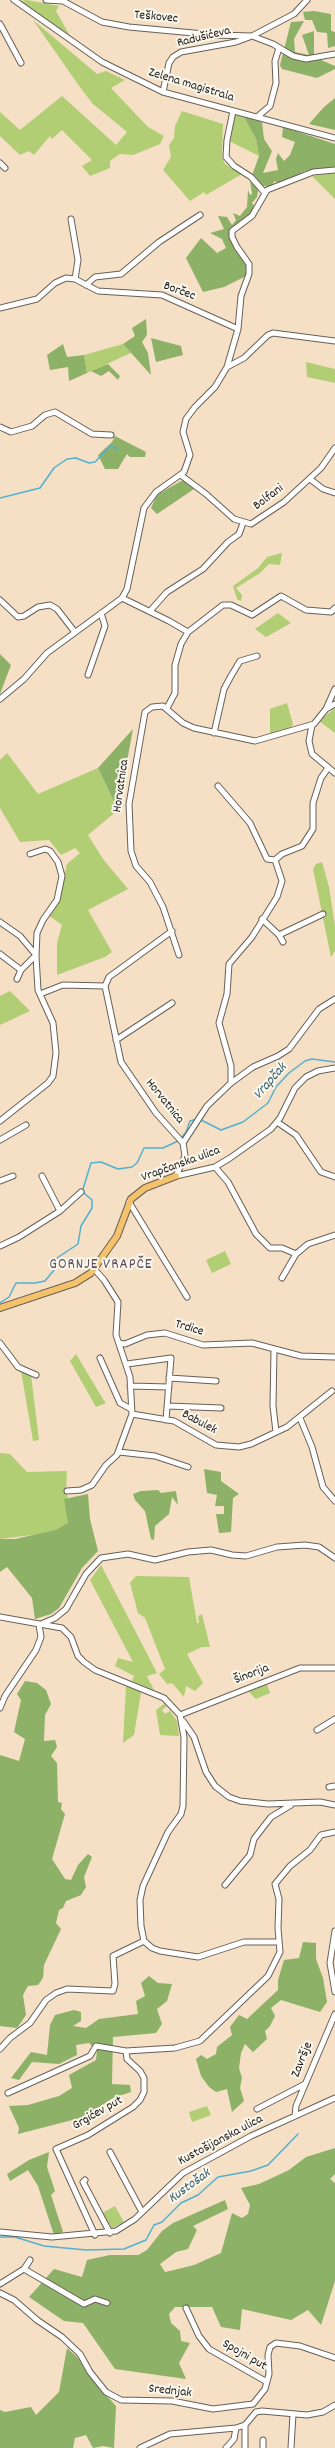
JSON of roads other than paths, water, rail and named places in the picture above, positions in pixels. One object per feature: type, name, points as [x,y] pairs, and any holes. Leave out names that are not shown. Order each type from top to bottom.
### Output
[{"type":"main road","name":"Vrapčanska ulica","points":[[0,1308],[75,1283],[95,1270],[117,1236],[129,1202],[145,1188],[176,1176]]},
{"type":"street","name":"Teškovec","points":[[46,0],[64,0],[102,22],[129,27],[214,36],[252,36],[293,56],[306,59],[335,54]]},
{"type":"street","name":"Teškovec","points":[[252,36],[294,14],[307,0]]},
{"type":"street","name":"Zelena magistrala","points":[[16,2],[102,62],[163,92],[335,138]]},
{"type":"street","points":[[0,24],[21,64]]},
{"type":"street","name":"Radušićeva","points":[[163,92],[169,63],[173,57],[180,52],[236,42],[252,36]]},
{"type":"street","points":[[257,117],[270,106],[276,83],[275,61],[279,48]]},
{"type":"street","points":[[233,111],[227,140],[226,158],[234,166],[252,177],[265,193]]},
{"type":"street","points":[[0,163],[5,168]]},
{"type":"street","points":[[0,699],[24,679],[47,653],[74,631],[122,598],[129,582],[144,508],[156,492],[182,476],[190,460],[189,449],[183,432],[186,419],[195,407],[215,387],[227,367],[238,329],[241,296],[249,274],[249,264],[237,247],[232,237],[232,231],[252,216],[265,193],[313,172],[335,170]]},
{"type":"street","points":[[86,286],[95,277],[121,274],[159,242],[200,215]]},
{"type":"street","points":[[0,308],[37,300],[55,283],[66,278],[75,279],[78,260],[71,219]]},
{"type":"street","name":"Borčec","points":[[75,279],[98,291],[162,295],[238,329]]},
{"type":"street","points":[[227,367],[244,358],[273,332],[335,341]]},
{"type":"street","points":[[0,427],[12,432],[32,426],[45,415],[55,412],[92,434],[111,435]]},
{"type":"street","name":"Bolfani","points":[[182,476],[206,494],[234,519],[243,523],[252,524],[268,515],[310,479],[325,464],[335,448]]},
{"type":"street","points":[[310,479],[323,489],[335,493]]},
{"type":"street","points":[[150,611],[167,592],[203,569],[228,542],[239,534],[243,523]]},
{"type":"street","points":[[312,725],[255,741],[188,726],[167,708],[175,693],[174,672],[178,652],[188,632],[226,604],[254,614],[281,596],[302,609],[324,612],[334,610]]},
{"type":"street","points":[[122,598],[150,611],[188,632]]},
{"type":"street","points":[[0,600],[18,617],[24,616],[38,607],[50,605],[57,610],[74,631]]},
{"type":"street","points":[[88,675],[105,626],[101,613]]},
{"type":"street","points":[[214,733],[224,689],[231,676],[240,661],[257,656]]},
{"type":"street","points":[[335,689],[326,709],[312,725],[309,741],[311,752],[315,758],[335,773]]},
{"type":"street","points":[[326,709],[335,704]]},
{"type":"street","name":"Horvatnica","points":[[167,708],[152,707],[144,715],[129,804],[128,824],[134,861],[158,897],[172,932],[179,955]]},
{"type":"street","points":[[218,786],[250,823],[267,859],[275,860],[282,854],[302,846],[306,842],[314,824],[313,803],[321,778],[328,768]]},
{"type":"street","points":[[0,1121],[48,1083],[53,1076],[56,1053],[55,1031],[40,994],[36,975],[36,955],[39,929],[45,915],[57,900],[62,876],[58,862],[50,851],[45,849],[30,854]]},
{"type":"street","points":[[231,1083],[231,1066],[218,1024],[226,994],[227,969],[276,897],[281,884],[280,870],[275,860]]},
{"type":"street","points":[[279,935],[323,914]]},
{"type":"street","points":[[262,919],[279,935],[283,942]]},
{"type":"street","points":[[0,922],[20,936],[36,955]]},
{"type":"street","points":[[40,994],[63,985],[105,986],[109,977],[172,932]]},
{"type":"street","points":[[0,954],[21,970]]},
{"type":"street","points":[[17,979],[21,970],[36,955]]},
{"type":"street","name":"Horvatnica","points":[[105,986],[121,1062],[156,1114],[181,1140],[185,1156],[176,1176]]},
{"type":"street","points":[[181,1140],[197,1122],[199,1116],[231,1083],[253,1067],[278,1056],[289,1049],[319,1009],[335,999]]},
{"type":"street","points":[[116,1040],[172,1003]]},
{"type":"street","name":"Vrapčanska ulica","points":[[176,1176],[215,1167],[266,1133],[277,1122],[290,1095],[300,1082],[318,1071],[335,1068]]},
{"type":"street","points":[[277,1122],[296,1135],[321,1172],[335,1177]]},
{"type":"street","points":[[0,1140],[26,1125]]},
{"type":"street","points":[[215,1167],[228,1182],[259,1238],[270,1248],[282,1248],[296,1254]]},
{"type":"street","points":[[0,1181],[13,1176]]},
{"type":"street","points":[[42,1176],[60,1211]]},
{"type":"street","points":[[0,1246],[19,1237],[60,1211],[80,1192]]},
{"type":"street","points":[[129,1202],[187,1297]]},
{"type":"street","points":[[282,1278],[296,1254],[308,1244],[335,1235]]},
{"type":"street","points":[[67,1491],[81,1490],[92,1485],[106,1465],[119,1452],[132,1412],[127,1364],[116,1335],[118,1302],[104,1280],[95,1270]]},
{"type":"street","name":"Trdice","points":[[119,1343],[125,1344],[147,1335],[159,1333],[203,1345],[252,1343],[301,1356],[335,1357]]},
{"type":"street","points":[[0,1343],[18,1367],[36,1375]]},
{"type":"street","points":[[274,1349],[274,1406],[276,1432]]},
{"type":"street","points":[[100,1358],[120,1403],[132,1412]]},
{"type":"street","points":[[127,1364],[171,1358],[166,1420]]},
{"type":"street","points":[[169,1378],[216,1381]]},
{"type":"street","points":[[130,1386],[168,1387]]},
{"type":"street","name":"Babulek","points":[[132,1412],[178,1423],[204,1440],[225,1447],[249,1445],[300,1418],[332,1391]]},
{"type":"street","points":[[168,1406],[221,1408]]},
{"type":"street","points":[[300,1418],[312,1447],[323,1487],[335,1501]]},
{"type":"street","points":[[119,1452],[155,1456],[188,1467]]},
{"type":"street","points":[[39,1625],[55,1618],[66,1609],[86,1574],[101,1558],[122,1554],[162,1559],[188,1552],[211,1550],[232,1556],[246,1556],[277,1547],[305,1545],[319,1547],[335,1558]]},
{"type":"street","points":[[0,1617],[66,1630],[71,1637],[78,1656],[95,1670],[164,1698],[181,1718],[194,1737],[206,1772],[224,1793],[240,1801],[294,1804],[317,1802],[335,1805]]},
{"type":"street","points":[[0,1708],[5,1696],[36,1650],[41,1637],[39,1625]]},
{"type":"street","name":"Šinorija","points":[[181,1718],[300,1668],[335,1668]]},
{"type":"street","points":[[181,1718],[184,1737],[183,1806],[181,1814],[168,1832],[143,1886],[140,1900],[141,1926],[144,1941],[152,1948],[160,1951],[198,1957],[244,1942],[279,1942]]},
{"type":"street","points":[[316,1730],[335,1719]]},
{"type":"street","points":[[328,1787],[335,1786]]},
{"type":"street","points":[[225,1885],[250,1855],[254,1839],[272,1817],[294,1804]]},
{"type":"street","points":[[8,2093],[90,2056],[96,2046],[126,2051],[175,2048],[200,2041],[268,1976],[278,1959],[279,1899],[275,1884],[287,1869],[310,1850],[321,1834],[335,1832]]},
{"type":"street","points":[[335,1931],[330,1963],[335,1992]]},
{"type":"street","points":[[0,2049],[10,2038],[30,2023],[46,2000],[56,1993],[67,1989],[113,1991],[115,1984],[113,1956],[144,1941]]},
{"type":"street","name":"Završje","points":[[295,2116],[296,2106],[335,2014]]},
{"type":"street","name":"Grgićev put","points":[[95,2234],[56,2149],[88,2135],[133,2107],[140,2100],[144,2088],[144,2078],[140,2071],[127,2059],[126,2051]]},
{"type":"street","points":[[257,2109],[305,2084]]},
{"type":"street","name":"Kustošijanska ulica","points":[[0,2232],[52,2237],[110,2233],[125,2227],[183,2172],[208,2158],[335,2098]]},
{"type":"street","points":[[110,2152],[142,2212]]},
{"type":"street","points":[[85,2180],[83,2182],[110,2233]]},
{"type":"street","points":[[0,2284],[24,2269],[30,2260]]},
{"type":"street","points":[[24,2269],[84,2304],[95,2299],[107,2303]]},
{"type":"street","name":"Srednjak","points":[[0,2294],[14,2300],[37,2320],[62,2337],[80,2354],[90,2372],[106,2392],[121,2400],[172,2401],[213,2409],[253,2404]]},
{"type":"street","name":"Spojni put","points":[[186,2308],[199,2336],[209,2348],[267,2382]]},
{"type":"street","points":[[256,2412],[253,2404],[265,2389],[270,2347],[276,2343],[300,2346],[334,2356]]},
{"type":"street","points":[[140,2448],[170,2434],[236,2428],[245,2425],[256,2412],[262,2411],[307,2415],[323,2412],[335,2405]]},
{"type":"street","points":[[291,2448],[293,2414]]},
{"type":"street","points":[[245,2425],[245,2448]]},
{"type":"street","points":[[226,2448],[234,2439],[236,2428]]},
{"type":"street","points":[[263,2440],[263,2448]]},
{"type":"waterway","points":[[0,498],[40,488],[54,468],[67,459],[76,458],[89,463],[95,462],[108,448],[112,446],[118,450]]},
{"type":"waterway","name":"Vrapčak","points":[[201,1120],[221,1130],[243,1122],[268,1103],[276,1087],[289,1073],[305,1061],[312,1059],[335,1062]]},
{"type":"waterway","name":"Vrapčak","points":[[181,1138],[186,1132],[190,1121],[197,1119]]},
{"type":"waterway","name":"Vrapčak","points":[[0,1303],[9,1297],[16,1283],[35,1283],[45,1281],[54,1270],[57,1258],[78,1244],[81,1226],[92,1208],[92,1200],[85,1194],[83,1189],[91,1163],[101,1162],[118,1169],[132,1167],[137,1163],[144,1148],[163,1148],[178,1141]]},
{"type":"waterway","name":"Kustošak","points":[[0,2237],[15,2237],[44,2246],[86,2250],[124,2249],[146,2240],[154,2225],[162,2222],[181,2203],[198,2195],[218,2177],[251,2171],[268,2165],[298,2134]]},
{"type":"district","name":"GORNJE VRAPČE","points":[[101,1266]]}]
